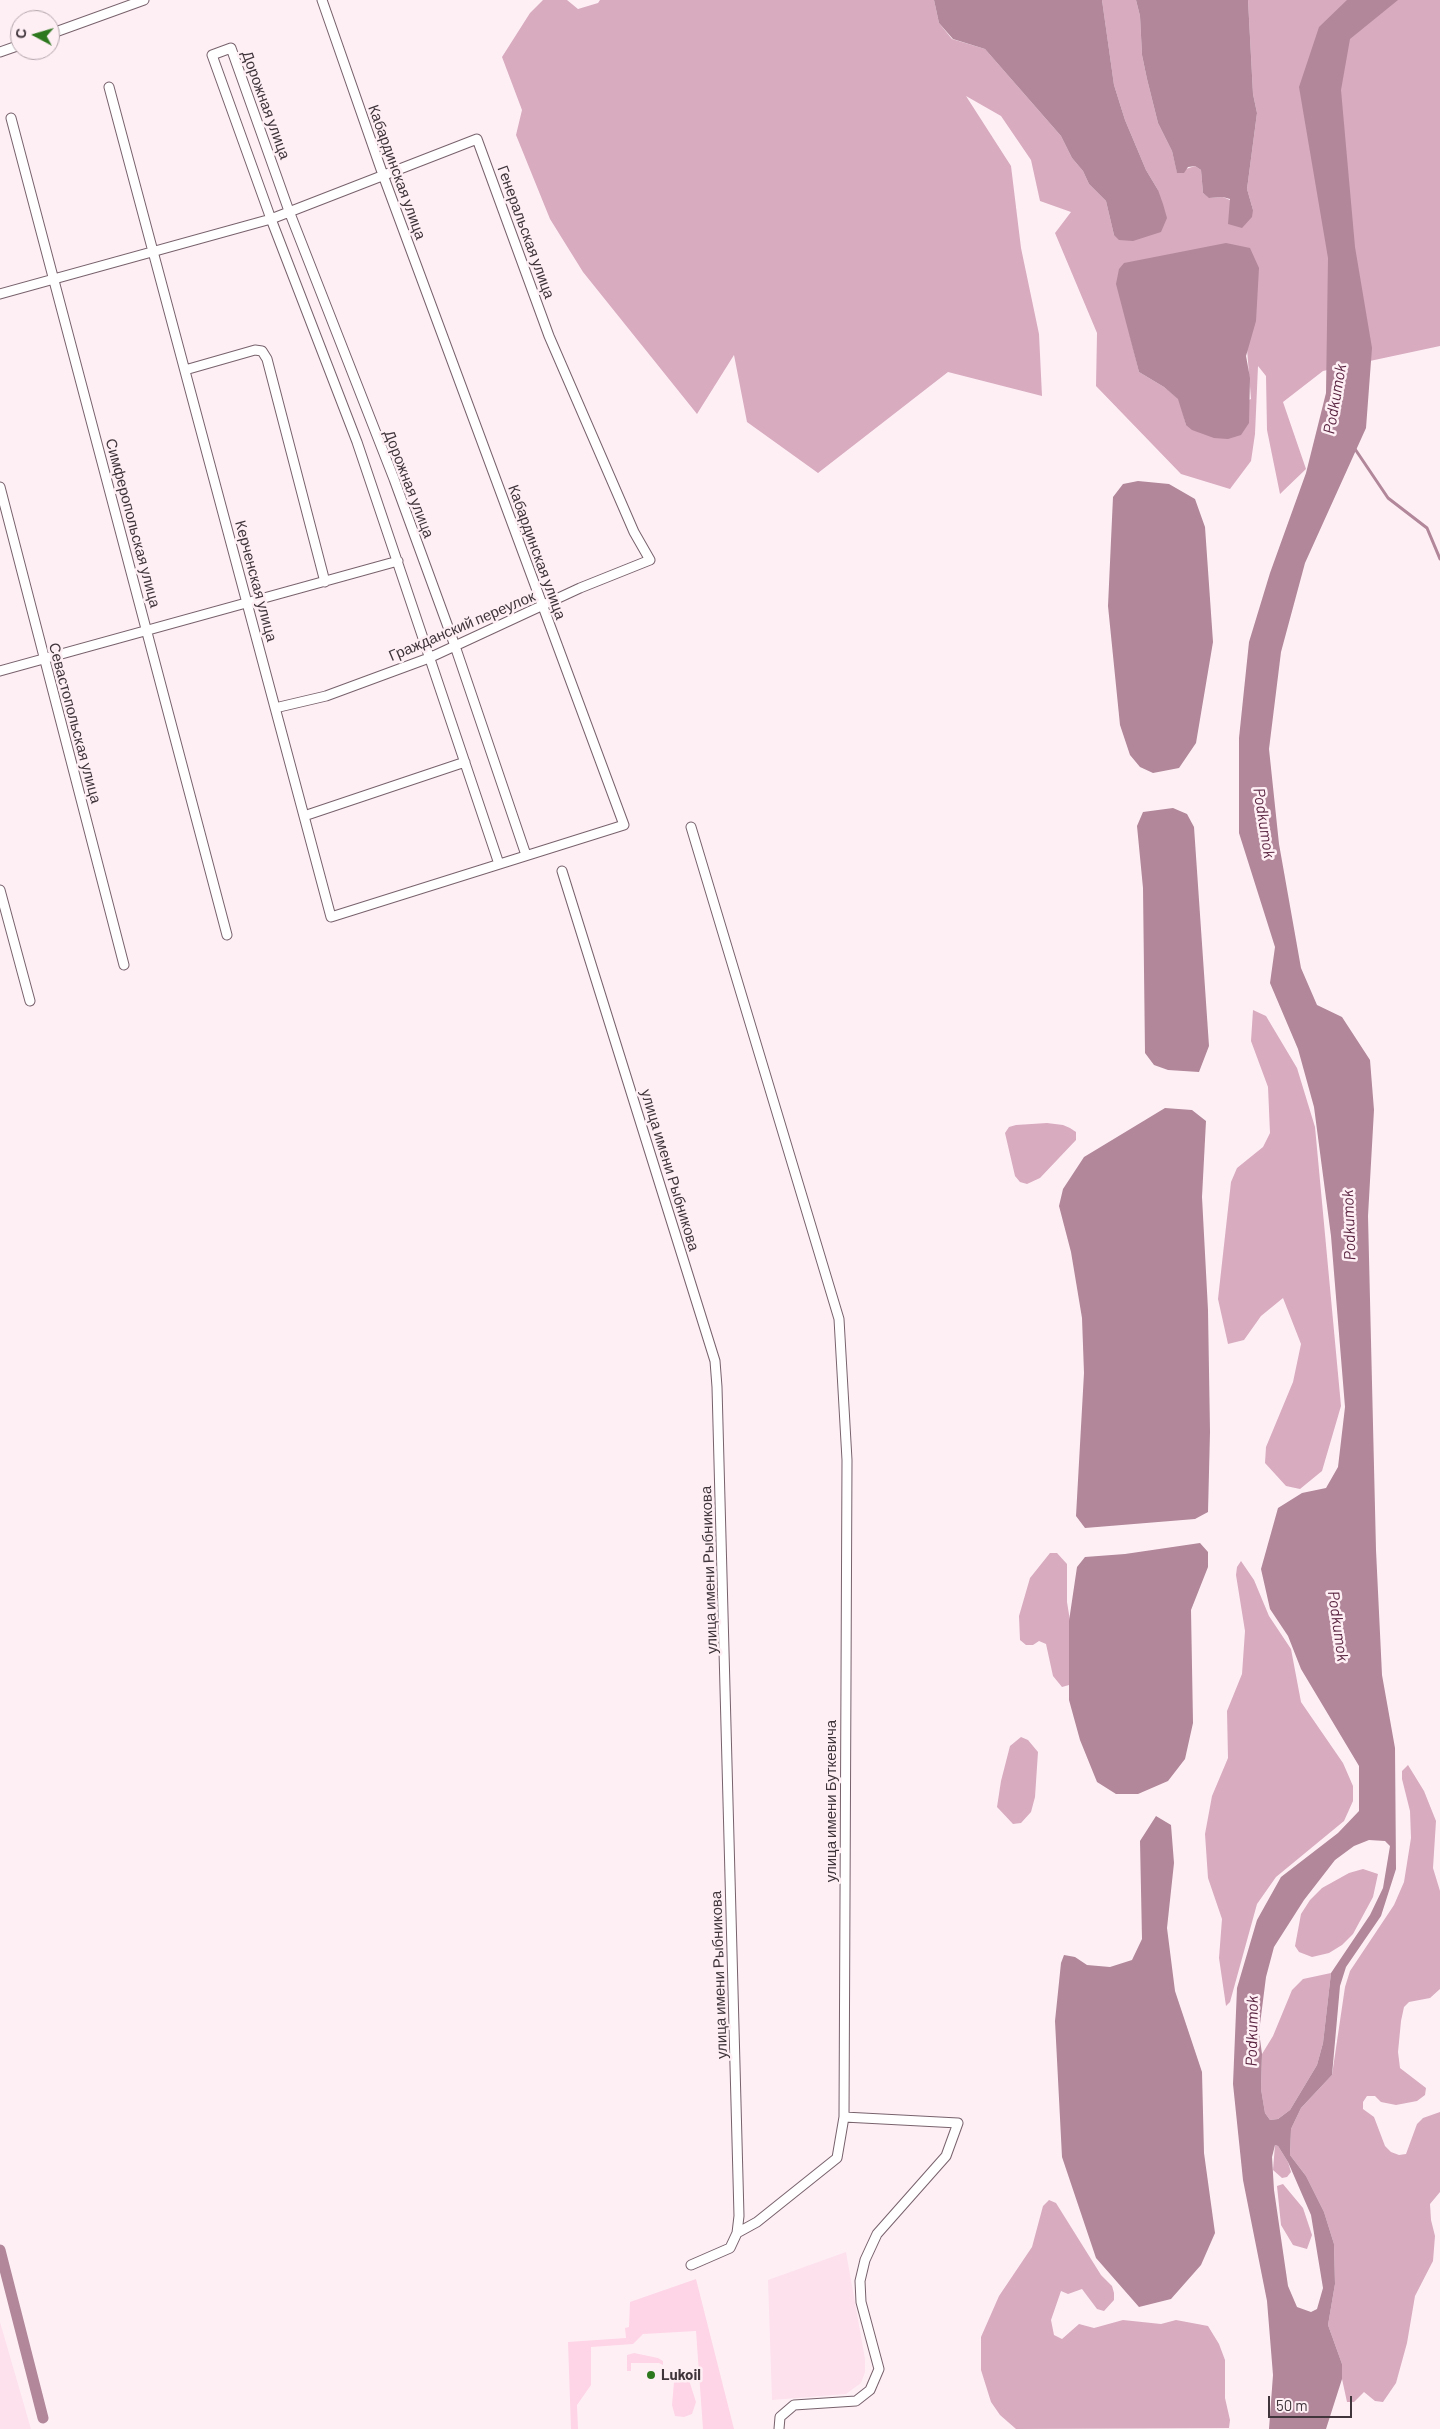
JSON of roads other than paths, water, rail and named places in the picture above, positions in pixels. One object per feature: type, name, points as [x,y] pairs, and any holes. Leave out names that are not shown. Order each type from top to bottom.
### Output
[{"type":"street","points":[[60,30],[144,0]]},
{"type":"street","name":"Кабардинская улица","points":[[322,0],[382,175],[624,825],[331,917]]},
{"type":"street","name":"Дорожная улица","points":[[499,864],[357,442],[271,218],[212,55],[231,48],[290,211],[394,479],[455,646],[526,855]]},
{"type":"street","name":"Керченская улица","points":[[109,87],[331,917]]},
{"type":"street","name":"Симферопольская улица","points":[[11,118],[228,935]]},
{"type":"street","name":"Генеральская улица","points":[[382,175],[477,139],[550,336]]},
{"type":"street","points":[[0,294],[271,218],[382,175]]},
{"type":"street","name":"Гражданский переулок","points":[[275,708],[326,696],[429,658],[580,588],[650,560],[634,532],[550,336]]},
{"type":"street","points":[[185,370],[255,350],[262,352],[267,359],[325,582]]},
{"type":"street","name":"Севастопольская улица","points":[[0,487],[124,965]]},
{"type":"street","points":[[0,671],[398,561]]},
{"type":"street","points":[[304,816],[465,762]]},
{"type":"street","name":"улица имени Буткевича","points":[[690,827],[839,1319],[847,1460],[844,2117],[837,2158],[757,2222],[738,2234]]},
{"type":"street","name":"улица имени Рыбникова","points":[[562,870],[714,1361],[718,1407],[735,2044],[738,2234]]},
{"type":"street","points":[[0,890],[30,1001]]},
{"type":"street","points":[[779,2429],[780,2417],[794,2405],[856,2401],[870,2390],[879,2369],[862,2302],[860,2281],[865,2260],[877,2234],[946,2156],[958,2123],[844,2117]]},
{"type":"street","points":[[691,2265],[730,2248],[738,2234]]},
{"type":"water","points":[[934,0],[1102,0],[1114,85],[1125,120],[1163,204],[1167,218],[1161,232],[1133,241],[1119,240],[1114,235],[1106,201],[1089,184],[1083,171],[1072,158],[1061,136],[985,49],[953,39],[939,23]]},
{"type":"water","points":[[1136,0],[1248,0],[1253,94],[1257,113],[1247,189],[1253,210],[1252,217],[1242,228],[1228,224],[1230,199],[1223,197],[1209,198],[1203,193],[1201,170],[1195,166],[1188,167],[1184,173],[1177,173],[1172,151],[1158,123],[1147,79],[1142,55],[1140,16]]},
{"type":"water","name":"Podkumok","points":[[1347,0],[1398,0],[1350,39],[1341,90],[1355,247],[1372,348],[1366,428],[1305,563],[1281,652],[1269,749],[1279,844],[1301,968],[1317,1005],[1342,1017],[1370,1060],[1374,1110],[1368,1216],[1376,1550],[1382,1675],[1395,1748],[1396,1869],[1381,1916],[1346,1967],[1340,1986],[1332,2075],[1301,2108],[1291,2129],[1290,2155],[1306,2176],[1324,2212],[1334,2244],[1335,2284],[1328,2325],[1342,2364],[1342,2379],[1326,2429],[1269,2429],[1273,2375],[1267,2301],[1243,2180],[1233,2084],[1237,1988],[1257,1920],[1281,1877],[1338,1833],[1359,1811],[1359,1766],[1301,1669],[1288,1636],[1270,1609],[1261,1569],[1278,1508],[1302,1493],[1326,1488],[1338,1467],[1345,1407],[1331,1236],[1314,1107],[1298,1049],[1270,983],[1275,947],[1239,833],[1239,738],[1249,642],[1270,573],[1306,473],[1326,393],[1328,258],[1299,87],[1319,27]],"holes":[[[1369,1840],[1385,1841],[1390,1846],[1383,1888],[1370,1915],[1331,1973],[1323,2043],[1317,2065],[1290,2110],[1278,2119],[1270,2120],[1265,2113],[1261,2089],[1262,2054],[1259,2032],[1266,1977],[1274,1947],[1304,1900],[1335,1860],[1354,1846]],[[1275,2145],[1278,2146],[1288,2162],[1311,2215],[1323,2288],[1317,2309],[1311,2312],[1297,2307],[1288,2286],[1274,2190],[1272,2157]]]},
{"type":"water","points":[[1226,243],[1250,248],[1259,268],[1256,321],[1246,356],[1250,378],[1249,423],[1241,435],[1228,439],[1214,438],[1192,430],[1186,425],[1178,399],[1164,387],[1139,372],[1116,284],[1119,269],[1124,263]]},
{"type":"water","points":[[1138,481],[1169,484],[1195,499],[1205,527],[1213,642],[1196,743],[1179,768],[1153,773],[1140,767],[1130,755],[1120,725],[1108,606],[1113,497],[1123,484]]},
{"type":"water","points":[[1173,808],[1187,814],[1194,827],[1209,1046],[1199,1072],[1168,1070],[1154,1065],[1145,1053],[1143,888],[1137,826],[1143,812]]},
{"type":"water","points":[[1165,1108],[1192,1110],[1206,1121],[1202,1197],[1208,1310],[1210,1432],[1208,1512],[1195,1519],[1085,1528],[1076,1516],[1084,1373],[1082,1318],[1071,1252],[1059,1206],[1063,1189],[1084,1157]]},
{"type":"water","points":[[1200,1543],[1208,1552],[1208,1567],[1191,1610],[1193,1723],[1185,1759],[1168,1781],[1138,1794],[1116,1794],[1097,1782],[1080,1740],[1069,1700],[1069,1621],[1077,1567],[1085,1557],[1125,1554]]},
{"type":"water","points":[[1156,1816],[1171,1825],[1174,1863],[1167,1928],[1175,1991],[1202,2072],[1204,2153],[1215,2233],[1201,2265],[1171,2299],[1139,2307],[1096,2258],[1062,2157],[1055,2021],[1061,1963],[1064,1955],[1075,1957],[1087,1965],[1110,1967],[1132,1960],[1142,1939],[1140,1841]]},
{"type":"waterway","points":[[1355,449],[1388,498],[1427,528],[1440,559]]},
{"type":"waterway","points":[[0,2250],[43,2418]]},
{"type":"place","name":"Lukoil","points":[[651,2375]]}]
